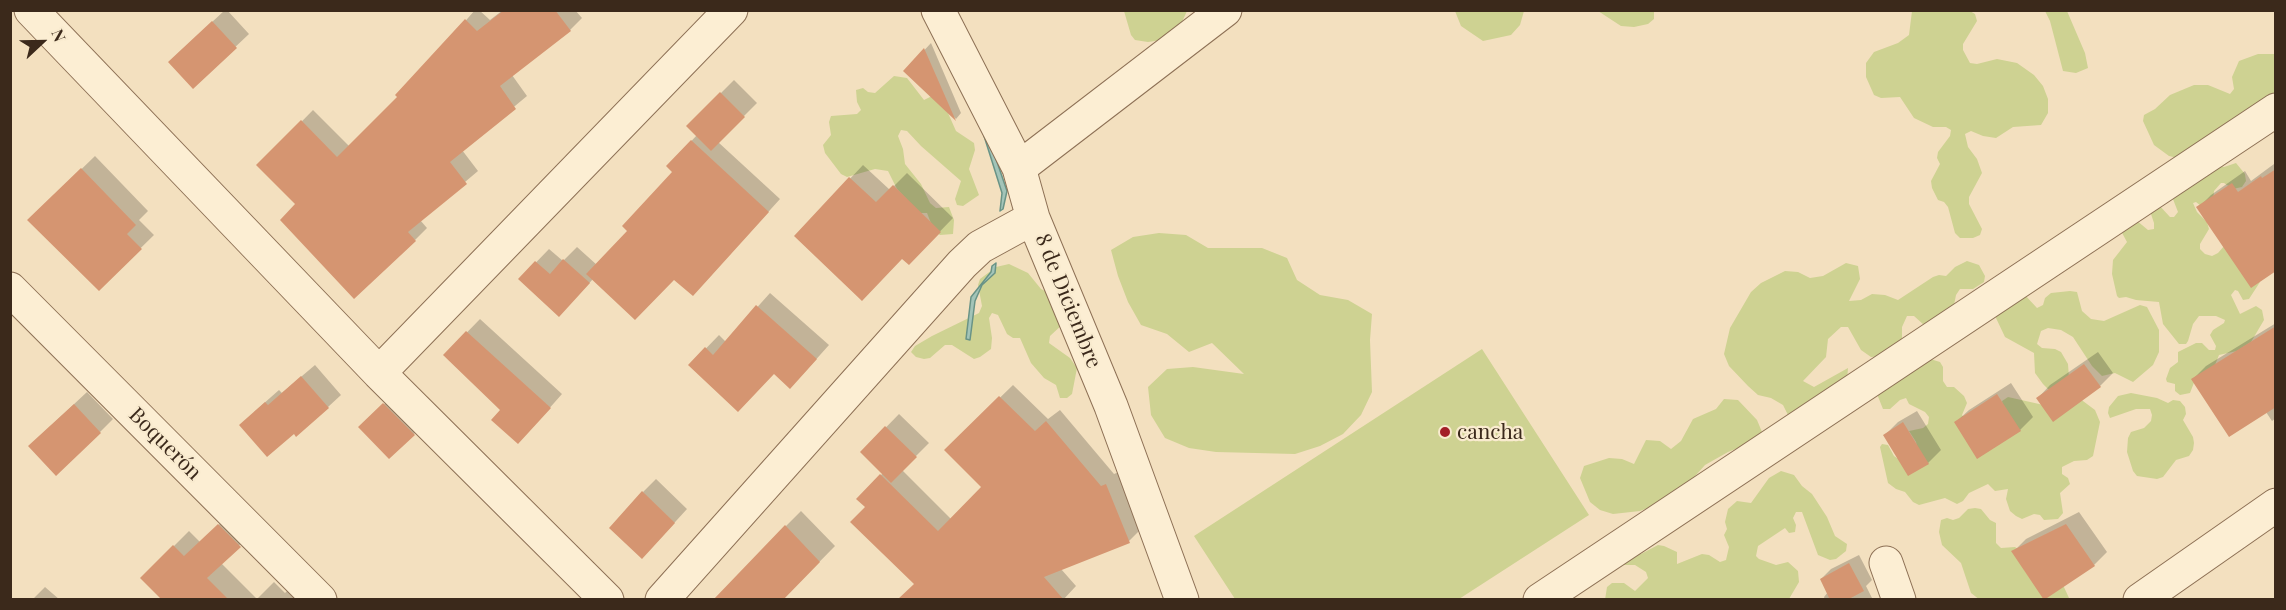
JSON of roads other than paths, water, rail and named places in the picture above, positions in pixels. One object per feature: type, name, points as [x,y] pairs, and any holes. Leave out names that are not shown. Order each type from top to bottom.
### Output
[{"type":"street","points":[[10,19],[20,10]]},
{"type":"street","points":[[31,10],[379,373],[607,600]]},
{"type":"street","points":[[379,373],[731,10]]},
{"type":"street","name":"8 de Diciembre","points":[[938,10],[1018,168],[1033,218],[1111,406],[1182,600]]},
{"type":"street","points":[[1018,168],[1225,10]]},
{"type":"street","points":[[1540,600],[2276,110]]},
{"type":"street","points":[[662,600],[962,264],[981,247],[1033,218]]},
{"type":"street","name":"Boquerón","points":[[10,289],[320,600]]},
{"type":"street","points":[[2140,600],[2276,505]]},
{"type":"street","points":[[1886,563],[1899,600]]},
{"type":"water","points":[[979,120],[983,121],[1007,191],[1003,209],[1000,211],[1002,193]]},
{"type":"water","points":[[996,263],[995,273],[982,285],[975,301],[970,340],[966,339],[971,297]]},
{"type":"place","name":"cancha","points":[[1445,432]]}]
